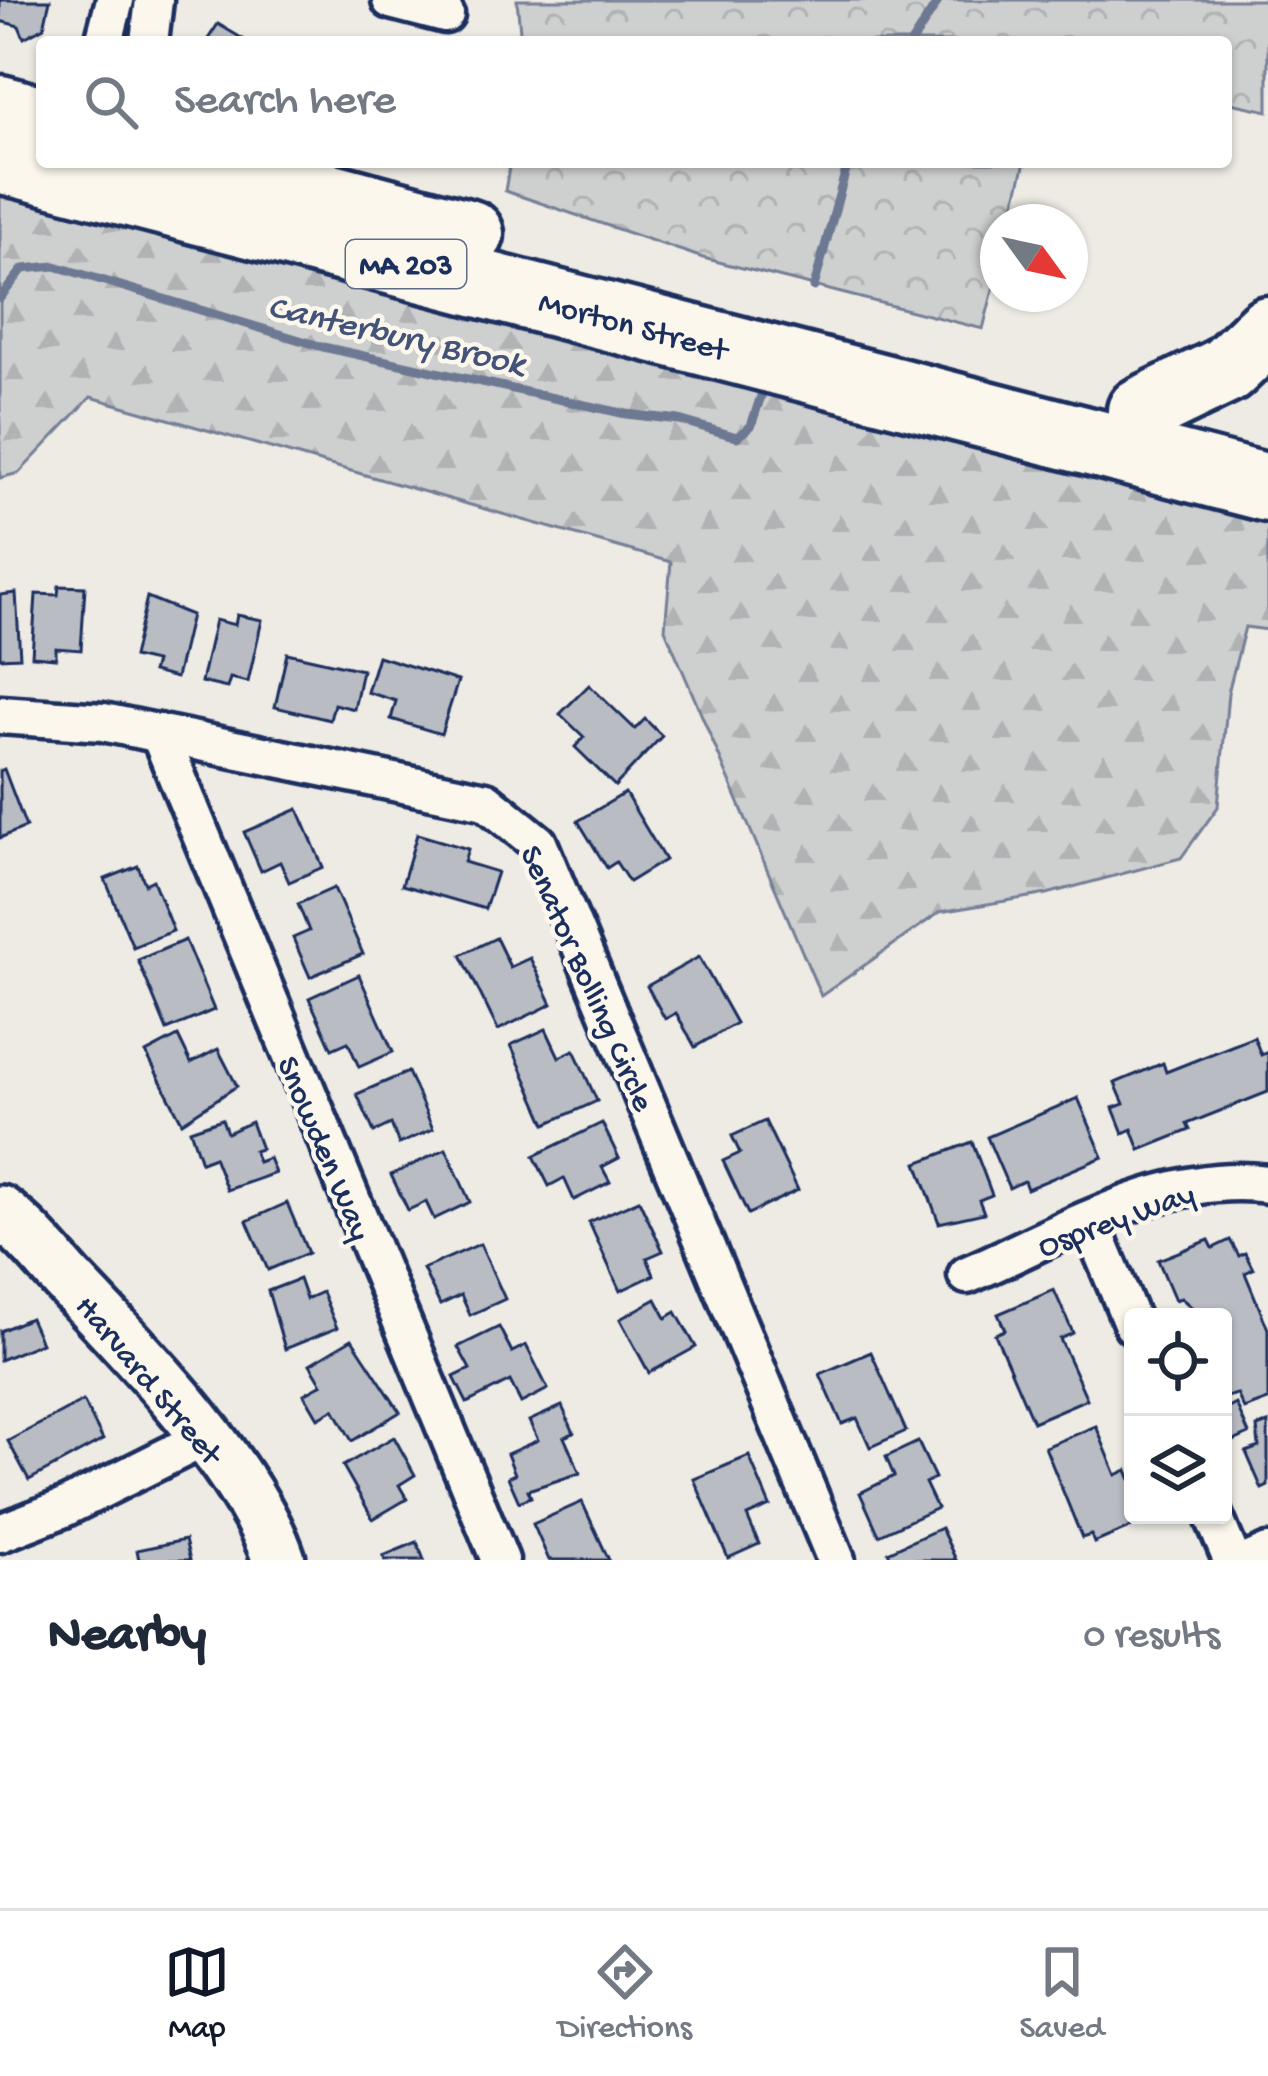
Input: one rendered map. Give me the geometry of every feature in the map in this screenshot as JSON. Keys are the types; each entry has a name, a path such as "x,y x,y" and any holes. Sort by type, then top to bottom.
{"highway":[{"name":"Morton Street","path":"0,109 36,131"},
{"name":"Morton Street","path":"0,158 36,160"},
{"name":"Morton Street","path":"110,168 1268,488"},
{"name":"Morton Street","path":"223,168 1268,445"},
{"path":"1141,411 1226,370 1268,330"}],"main road":[{"name":"Harvard Street","path":"0,1212 121,1336 204,1438 249,1496 279,1560"}],"street":[{"path":"106,36 115,0"},
{"path":"150,36 154,0"},
{"path":"391,0 445,14"},
{"name":"Senator Bolling Circle","path":"0,715 57,715 486,801 538,842 836,1560"},
{"name":"Snowden Way","path":"158,733 500,1560"},
{"name":"Osprey Way","path":"968,1275 1090,1222 1196,1184 1268,1184"},
{"path":"1090,1222 1126,1308"},
{"path":"0,1533 64,1508 204,1438"},
{"path":"1217,1524 1232,1560"},
{"path":"1252,1560 1268,1553"}],"green space":[{"path":"517,0 1268,0 1268,111 1232,103 1232,36 520,36"},
{"path":"509,168 1024,168 1014,204 980,204 980,312 987,312 983,329 703,258 505,191"},
{"path":"0,185 1268,515 1268,630 1245,627 1228,693 1218,807 1181,858 1047,894 940,912 821,996 665,629 671,562 91,397 19,473 0,478"}],"building":[{"path":"0,0 50,0 44,27 24,38 19,26 0,21"},
{"path":"218,24 238,36 210,36"},
{"path":"59,586 85,587 81,650 56,648 56,658 32,656 36,594 58,595"},
{"path":"16,593 20,657 0,658 0,595"},
{"path":"147,597 191,615 176,678 152,672 155,662 133,657"},
{"path":"237,615 262,620 248,682 230,678 227,688 201,682 215,620 235,625"},
{"path":"287,653 362,670 354,709 334,704 330,720 275,707"},
{"path":"378,656 458,681 441,734 391,719 396,701 367,692"},
{"path":"589,685 635,729 645,719 662,736 615,786 575,747 584,737 560,714"},
{"path":"4,769 26,827 0,838 0,771"},
{"path":"625,793 665,860 629,882 616,862 607,868 578,821"},
{"path":"298,809 323,867 289,882 280,862 261,871 244,832"},
{"path":"417,834 468,849 464,862 497,872 485,909 402,885"},
{"path":"138,866 145,884 153,880 173,931 133,947 105,879"},
{"path":"334,888 363,954 310,977 293,938 309,931 298,904"},
{"path":"496,938 510,967 530,958 552,1004 498,1030 461,955"},
{"path":"185,940 214,1010 167,1030 138,960"},
{"path":"699,957 736,1023 695,1047 676,1013 665,1019 647,986"},
{"path":"359,975 393,1052 359,1067 348,1042 332,1049 309,998"},
{"path":"546,1029 559,1057 574,1050 597,1101 546,1124 511,1045"},
{"path":"178,1036 191,1063 218,1049 237,1086 182,1122 146,1053"},
{"path":"1254,1037 1261,1055 1268,1052 1268,1092 1187,1124 1190,1130 1140,1150 1132,1129 1123,1133 1113,1108 1124,1104 1115,1083 1163,1063 1166,1072"},
{"path":"408,1072 433,1129 399,1144 391,1124 374,1132 357,1094"},
{"path":"1078,1098 1103,1157 1027,1189 1024,1181 1009,1188 987,1137"},
{"path":"222,1119 227,1133 251,1122 261,1149 254,1151 258,1162 269,1158 275,1173 227,1190 214,1157 201,1162 190,1130"},
{"path":"765,1121 798,1190 748,1214 723,1161 740,1153 732,1136"},
{"path":"602,1123 619,1158 602,1167 610,1182 574,1200 564,1178 549,1186 534,1156"},
{"path":"972,1142 992,1195 979,1200 984,1213 939,1223 917,1163"},
{"path":"446,1149 470,1202 434,1219 426,1202 408,1210 391,1175"},
{"path":"639,1200 663,1251 647,1258 654,1275 620,1291 589,1222"},
{"path":"287,1203 308,1253 268,1270 247,1221"},
{"path":"1209,1240 1213,1248 1230,1240 1239,1256 1245,1253 1253,1269 1245,1273 1268,1329 1268,1400 1244,1409 1237,1394 1232,1395 1232,1308 1193,1308 1181,1298 1175,1300 1158,1260"},
{"path":"480,1244 505,1299 470,1315 461,1295 440,1305 423,1269"},
{"path":"299,1279 306,1299 322,1292 337,1328 285,1349 268,1291"},
{"path":"1054,1290 1073,1333 1060,1339 1087,1399 1033,1422 995,1334 1005,1330 998,1314"},
{"path":"656,1299 666,1318 676,1312 696,1347 649,1373 620,1319"},
{"path":"30,1318 41,1343 0,1360 0,1331"},
{"path":"499,1327 512,1352 526,1345 548,1389 521,1403 510,1381 467,1403 454,1377 470,1369 458,1347"},
{"path":"352,1339 400,1412 352,1441 334,1409 318,1418 304,1394 322,1384 310,1364"},
{"path":"871,1352 906,1431 870,1447 857,1418 842,1424 820,1374"},
{"path":"83,1401 103,1440 29,1480 8,1441"},
{"path":"1236,1404 1249,1434 1232,1442 1232,1416"},
{"path":"562,1406 574,1433 564,1437 580,1473 528,1490 531,1497 519,1502 508,1477 515,1474 507,1454 538,1440 529,1421"},
{"path":"1268,1423 1268,1486 1262,1489 1246,1452 1259,1447 1257,1427"},
{"path":"1096,1426 1116,1475 1124,1471 1124,1524 1139,1524 1094,1543 1091,1535 1082,1538 1045,1447"},
{"path":"394,1437 415,1475 399,1485 407,1499 373,1519 343,1466"},
{"path":"918,1442 935,1478 925,1483 937,1508 879,1535 860,1493 894,1476 886,1457"},
{"path":"749,1456 770,1506 747,1516 759,1544 728,1558 694,1479"},
{"path":"582,1502 609,1560 549,1560 533,1524"},
{"path":"941,1528 956,1560 892,1560 888,1552"},
{"path":"185,1540 190,1560 139,1560 137,1550"},
{"path":"417,1542 424,1560 385,1560 383,1556"}],"waterway":[{"name":"Canterbury Brook","path":"916,36 939,0"},
{"name":"Canterbury Brook","path":"814,287 846,168"},
{"name":"Canterbury Brook","path":"0,298 23,269 55,266 323,347 626,414 679,420 737,437 751,426 765,384"}]}
